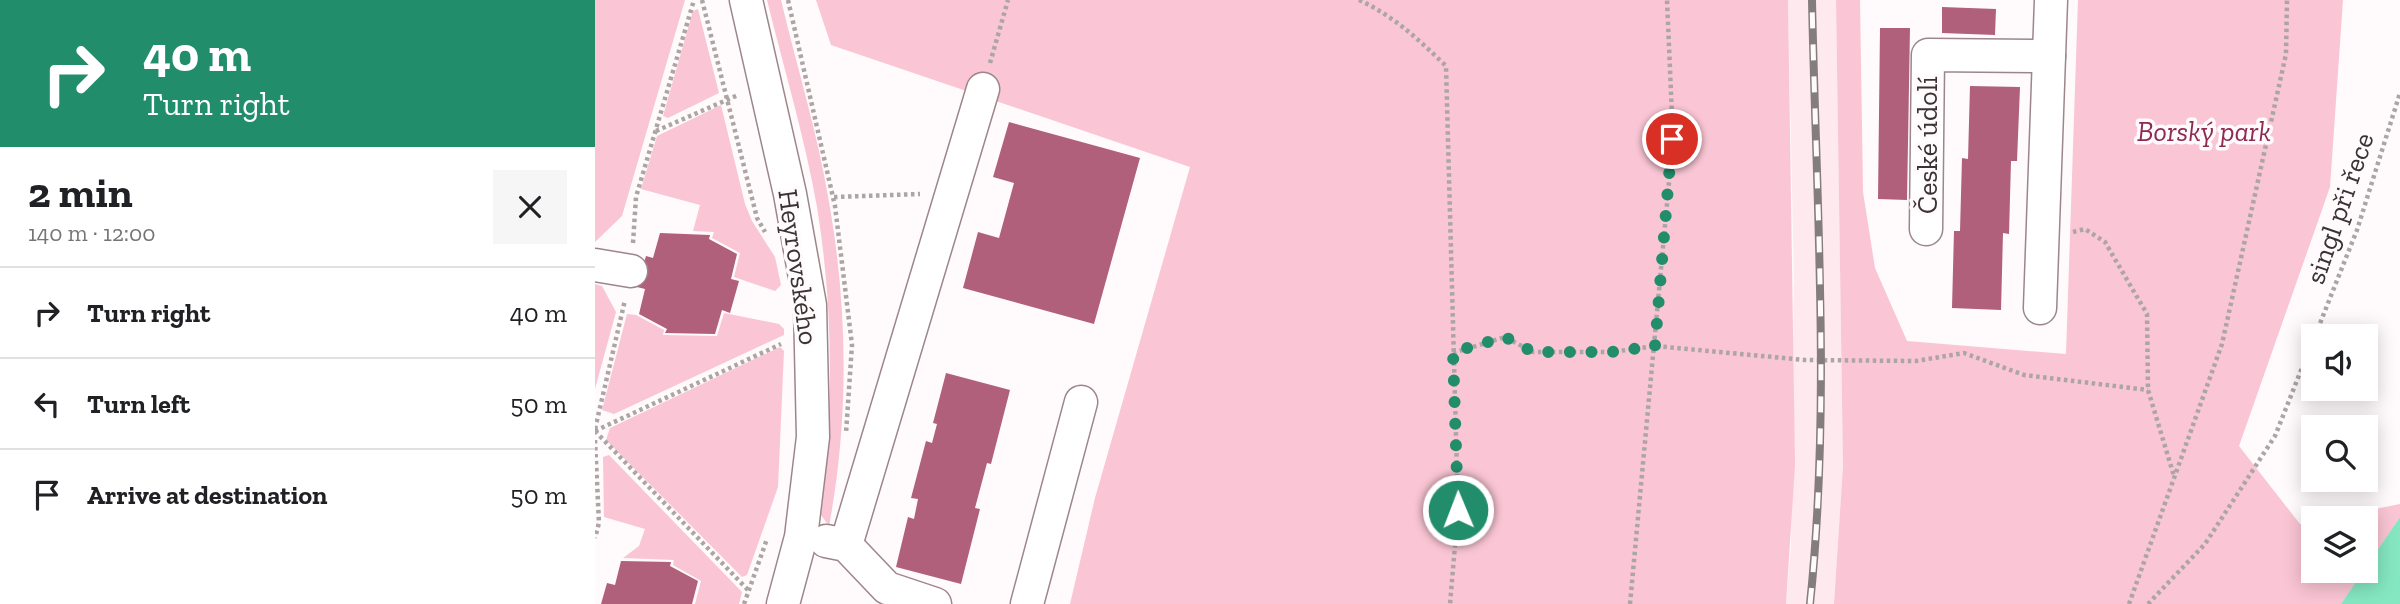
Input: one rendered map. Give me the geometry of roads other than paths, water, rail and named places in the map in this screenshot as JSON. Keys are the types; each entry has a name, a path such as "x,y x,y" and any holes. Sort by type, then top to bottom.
{"street":[{"name":"Heyrovského","path":"746,0 790,194 811,330 813,436 801,537 783,604"},
{"path":"2040,308 2051,0"},
{"name":"České údolí","path":"1926,229 1928,55 2049,56"},
{"path":"846,545 983,89"},
{"path":"595,265 631,271"},
{"path":"1027,604 1081,402"},
{"path":"801,537 846,545 887,588 935,604"}],"railway":[{"path":"1810,604 1820,453 1821,378 1812,0"}],"park label":[{"name":"Borský park","path":"2204,131"}]}
